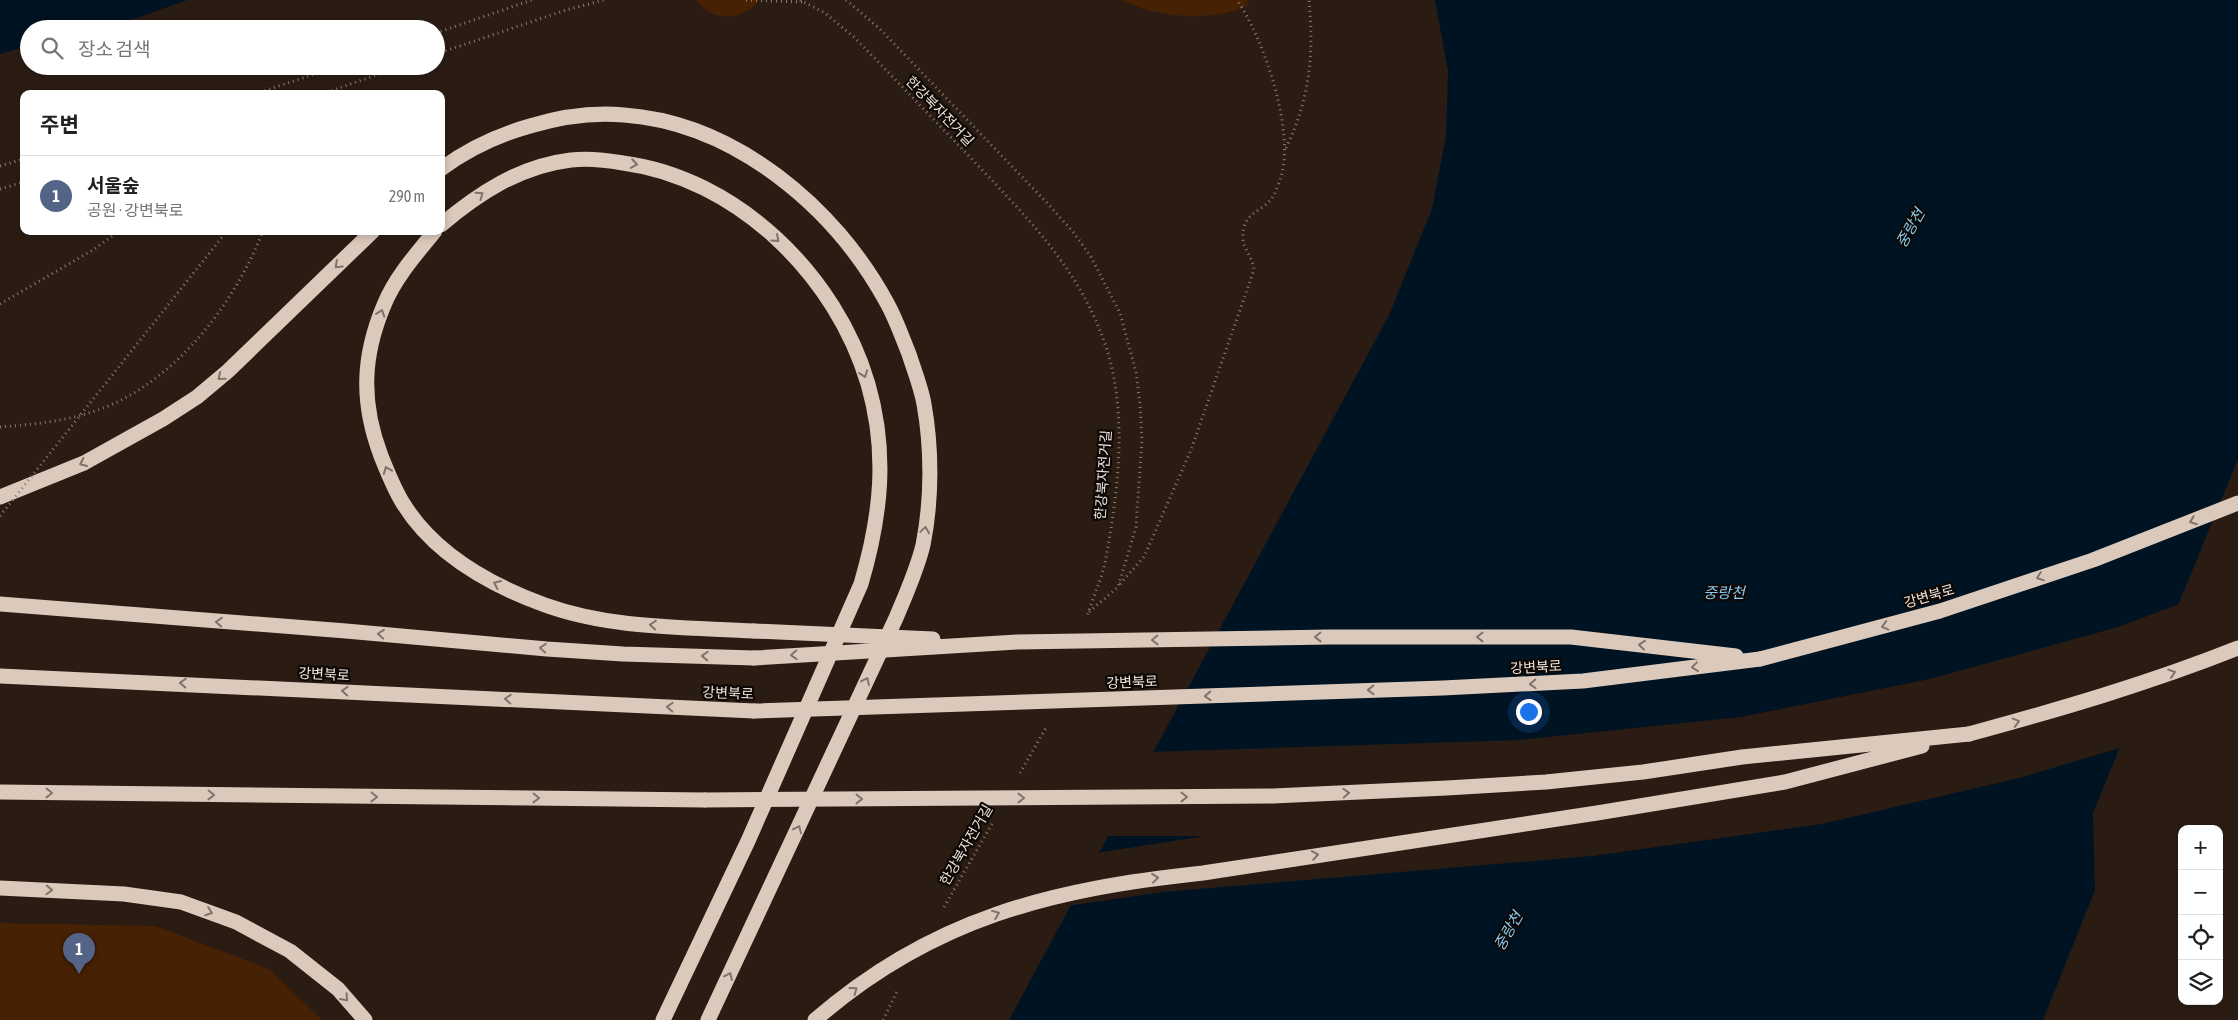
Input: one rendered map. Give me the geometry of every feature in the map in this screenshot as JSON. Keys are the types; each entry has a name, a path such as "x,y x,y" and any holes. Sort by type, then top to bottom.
{"highway":[{"path":"445,166 455,158 484,143 514,131 549,121 587,114 624,114 694,130 731,147 760,164 817,210 867,270 888,303 915,372 924,402 929,441 927,514 923,546 896,618 708,1020"},
{"path":"445,222 485,191 511,177 540,167 571,160 606,160 642,165 676,176 713,192 751,217 804,268 825,295 842,324 868,383 880,445 880,479 878,512 871,550 861,584 748,841 663,1020"},
{"path":"0,497 84,463 163,419 197,397 228,371 369,235"},
{"path":"432,235 398,278 384,305 368,360 365,386 369,414 377,443 401,500 418,524 440,546 464,565 488,580 546,605 617,622 754,631 1017,642"},
{"name":"강변북로","path":"0,676 754,711 1433,688 1583,681 1760,659 1940,611 2092,560 2238,503"},
{"path":"0,604 623,654 754,658 1017,642 1330,637 1571,638 1760,659"},
{"path":"816,1020 887,965 951,931 1011,908 1076,891 1138,880 1203,873 1597,813 1785,782 2075,706 2186,669 2238,648"},
{"path":"0,792 705,800 1273,796 1546,782 1624,774 1742,757 1969,734"},
{"path":"0,888 124,894 181,902 236,922 290,951 338,990 365,1020"}],"path":[{"path":"445,30 532,0"},
{"path":"445,51 566,10 604,0"},
{"path":"746,0 805,2"},
{"name":"한강북자전거길","path":"800,0 824,13 854,37 1024,213 1058,255 1088,304 1110,362 1118,413 1118,440 1114,511 1104,564 1086,621"},
{"path":"846,0 880,28 1049,204 1074,232 1091,257 1112,296 1128,339 1136,372 1142,439 1136,527 1118,587"},
{"path":"1088,612 1118,587 1144,557 1191,450 1254,270 1253,260 1243,239 1244,229 1253,212 1272,198 1281,176 1285,149 1280,112 1271,74 1253,29 1237,0"},
{"path":"1285,149 1301,116 1310,70 1312,44 1309,0"},
{"path":"267,90 311,75"},
{"path":"333,90 376,75"},
{"path":"0,166 20,160"},
{"path":"0,189 20,183"},
{"path":"0,304 93,250 114,235"},
{"path":"0,516 224,235"},
{"path":"0,427 67,419 92,412 115,403 161,374 199,336 221,307 241,278 261,235"},
{"path":"1016,780 1050,720"},
{"name":"한강북자전거길","path":"943,909 992,823"},
{"path":"883,1020 899,987"}],"shaded area":[{"path":"696,0 760,0 745,12 736,15 719,16 710,13"},
{"path":"1121,0 1247,0 1249,5 1234,11 1218,14 1185,16 1152,11"},
{"path":"0,923 155,926 269,969 322,1020 0,1020"}],"water":[{"path":"0,0 187,0 130,20 20,20 20,48 0,54"},
{"name":"중랑천","path":"1435,0 2238,0 2238,459 2093,813 2095,890 2043,1020 1009,1020 1389,315 1432,209 1446,136 1448,71"}],"pier":[{"path":"2182,603 2123,747 2019,778 1822,824 1592,856 1163,892 1067,906 1096,853 1205,836 1105,836 1150,752 1520,740 1741,717 1930,679 2118,627"}],"place":[{"name":"서울숲","path":"79,974"}]}
